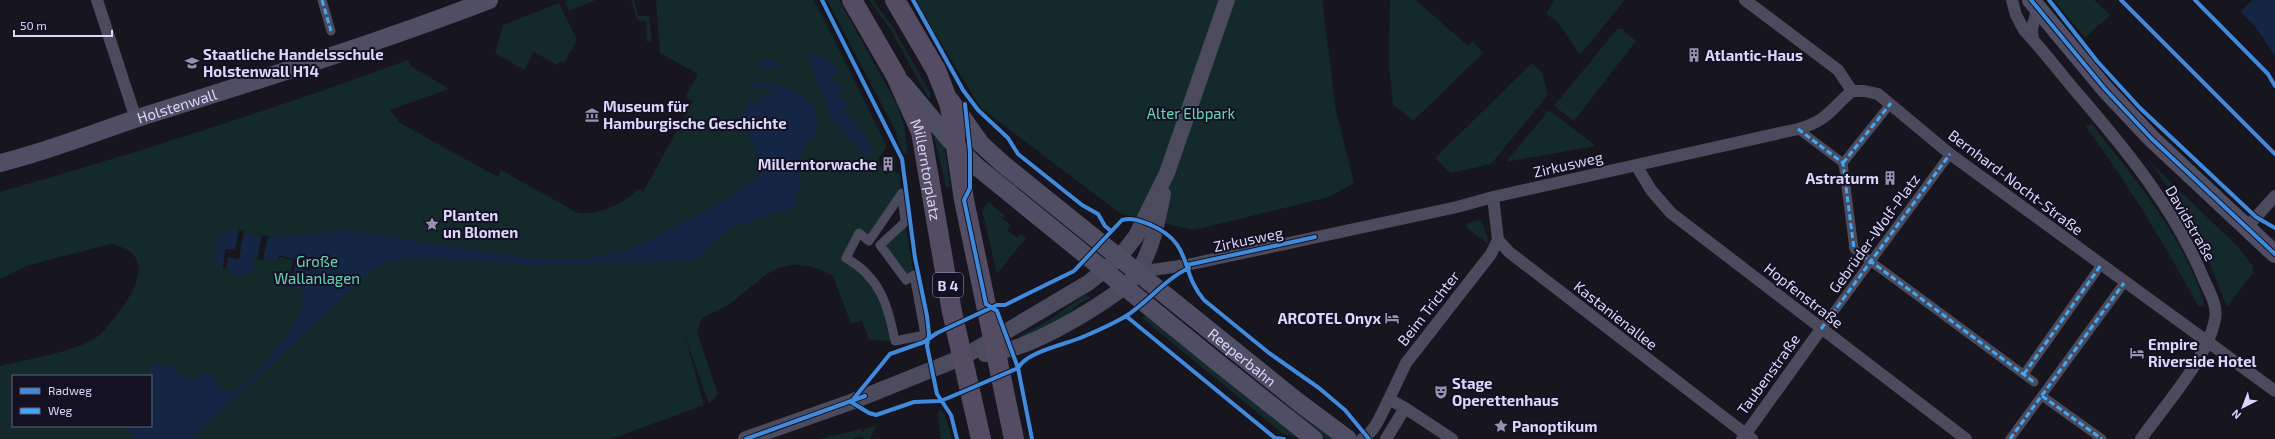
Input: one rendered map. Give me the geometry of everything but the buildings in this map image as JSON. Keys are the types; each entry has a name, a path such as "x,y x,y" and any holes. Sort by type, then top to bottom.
{"main road":[{"name":"Holstenwall","path":"0,163 27,156 136,119 340,55 489,0"},
{"name":"B 4","path":"852,0 896,76"},
{"name":"B 4","path":"895,0 925,51 946,94 964,200 1014,439"},
{"path":"2034,4 2105,89 2152,139 2275,254"},
{"name":"Millerntorplatz","path":"896,76 956,146 976,166 1124,287"},
{"name":"Millerntorplatz","path":"896,76 917,120 924,144 952,312 963,357"},
{"path":"946,94 968,128 995,158 1138,272"},
{"name":"Reeperbahn","path":"1138,272 1297,401 1348,439"},
{"name":"Reeperbahn","path":"1124,287 1314,439"},
{"name":"B 4","path":"963,357 981,439"}],"street":[{"path":"97,0 136,119"},
{"path":"322,0 331,31"},
{"path":"994,345 1028,343 1108,300 1124,287 1138,272 1155,227 1167,173 1227,0"},
{"path":"1745,0 1838,70 1852,91"},
{"name":"Davidstraße","path":"2012,0 2018,20 2033,40 2124,148 2151,184 2180,231 2200,270 2214,306 2216,319 2207,343 2195,363 2141,439"},
{"path":"2033,40 2032,28 2034,4"},
{"name":"Bernhard-Nocht-Straße","path":"1852,91 1872,92 1891,103 1950,154 2124,283 2275,391"},
{"name":"Zirkusweg","path":"1138,272 1187,265 1457,207 1493,197 1798,129 1826,118 1852,91"},
{"path":"1843,163 1891,103"},
{"path":"1798,129 1843,163 1854,249 2034,382"},
{"name":"Gebrüder-Wolf-Platz","path":"1821,329 1950,154"},
{"name":"Hopfenstraße","path":"1636,165 1651,190 1671,213 1966,439"},
{"path":"746,439 851,402 994,345 1105,271 1119,258 1136,236 1167,173"},
{"path":"902,193 905,222 880,245 906,280 914,275 925,335 895,341 891,321 878,286 864,270 846,258 859,233 869,241 902,193"},
{"path":"2246,228 2275,196"},
{"path":"1493,197 1498,240"},
{"name":"Beim Trichter","path":"1362,439 1369,434 1376,424 1406,363 1491,254 1498,240"},
{"name":"Kastanienallee","path":"1498,240 1509,252 1746,437"},
{"path":"2024,374 2101,265"},
{"path":"2010,439 2124,283"},
{"name":"Taubenstraße","path":"1746,437 1821,329"},
{"path":"2042,396 2102,439"},
{"path":"1389,399 1452,439"},
{"path":"1386,439 1405,408"}],"green space":[{"path":"596,0 569,11 565,1"},
{"path":"631,0 634,0 638,16 649,16 652,42 647,42 646,22 637,20"},
{"name":"Planten un Blomen","path":"656,0 813,0 820,11 887,147 878,159 885,175 893,171 899,174 902,193 869,241 859,234 846,258 872,277 895,341 869,340 862,320 851,324 833,276 815,268 800,265 787,266 765,276 728,305 703,318 701,321 697,332 718,394 709,404 685,336 704,405 611,439 0,439 0,366 60,352 83,344 101,334 131,294 136,284 138,264 134,256 125,249 111,244 29,265 0,279 0,192 205,130 408,60 411,66 449,89 390,110 400,123 498,177 501,170 576,212 592,213 619,204 633,194 637,189 643,192 693,101 685,97 698,74 660,53"},
{"path":"827,0 839,0 897,104 905,129 907,154 903,153 895,130"},
{"path":"869,0 873,0 894,29 931,94 929,99 890,29"},
{"name":"Alter Elbpark","path":"914,0 1322,0 1336,111 1354,183 1329,197 1194,230 1121,214 981,108"},
{"path":"1390,0 1416,0 1468,46 1473,41 1483,53 1413,121 1393,104 1389,69"},
{"path":"1554,0 1625,0 1580,55 1557,21 1546,14"},
{"path":"2054,0 2094,0 2110,15 2085,38"},
{"path":"559,3 577,40 564,63 560,61 557,65 534,52 524,70 495,53 503,25"},
{"path":"1617,29 1622,29 1636,41 1574,121 1554,106"},
{"path":"1532,63 1542,73 1548,95 1491,164 1450,173 1435,158"},
{"path":"1549,110 1596,146 1506,162"},
{"path":"2091,123 2141,187 2172,233 2185,256 2205,306 2198,306 2145,214 2086,127"},
{"path":"937,136 945,148 950,187 946,187 934,138"},
{"path":"2149,161 2239,248 2253,266 2253,273 2227,307 2206,255 2170,190"},
{"path":"989,202 1005,216 1003,219 1011,225 1007,230 1017,238 1021,234 1026,238 997,274 982,210"},
{"path":"1481,220 1487,235 1488,244 1467,228 1467,223"},
{"path":"905,222 914,275 906,280 880,245"},
{"path":"1086,294 1091,298 1081,303 1061,319 1022,339 1021,335 1049,320"},
{"path":"1146,314 1302,439 1282,433 1142,318"},
{"path":"940,409 945,415 952,439 941,439 938,415"},
{"path":"1293,409 1335,439 1326,439 1291,411"},
{"path":"877,425 870,439 864,439 861,436 852,439 819,439 862,429 862,432 865,431 864,429"}],"water":[{"path":"2230,0 2275,0 2275,56 2257,29"},
{"path":"807,52 829,61 836,67 837,71 830,79 842,86 838,95 848,103 844,111 865,134 874,155 863,157 862,149 855,150 855,141 848,141 847,133 841,134 839,125 834,126"},
{"path":"775,59 782,69 758,67 758,61"},
{"path":"754,82 771,83 770,89 751,87"},
{"path":"772,83 798,93 809,101 817,117 816,139 806,141 796,169 801,177 796,205 793,208 730,228 694,261 627,264 533,265 414,258 385,263 373,270 191,439 135,439 127,427 152,427 152,375 148,375 150,363 178,368 177,375 197,379 199,372 215,376 221,389 233,392 240,388 259,369 289,333 299,315 303,290 287,287 290,274 293,274 295,263 298,264 298,269 311,271 313,259 300,256 299,261 279,255 278,261 256,256 252,274 245,273 241,278 234,276 230,270 214,261 219,234 235,231 268,238 344,230 538,259 582,259 624,251 655,237 721,202 760,175 762,166 741,115 748,106 746,102 749,100 753,105 762,95 764,97 772,90"}],"pier":[{"path":"2228,0 2252,0 2239,13"},
{"path":"239,230 244,230 239,259 228,257 226,269 223,268 225,249 235,250"},
{"path":"262,235 268,236 263,260 257,259"},
{"path":"279,255 299,261 300,256 313,258 311,271 297,268 298,264 295,263 293,274 288,273 291,272 293,260 280,257 277,263"}],"marked path":[{"path":"322,0 331,31"},
{"path":"1843,163 1891,103"},
{"path":"1798,129 1843,163 1854,249 2034,382"},
{"path":"1821,329 1950,154"},
{"path":"2024,374 2101,265"},
{"path":"2010,439 2124,283"},
{"path":"2042,396 2102,439"}],"cycle path":[{"path":"822,0 902,159 915,258 927,316 929,334 927,346 937,394 951,415 957,439"},
{"path":"913,0 963,90 978,110 1008,138 1018,154 1082,205 1098,214 1105,226 1111,231"},
{"path":"2031,0 2105,89 2152,139 2275,254"},
{"path":"2049,0 2097,61 2140,108 2256,217 2275,228"},
{"path":"2121,0 2275,154"},
{"path":"2195,0 2268,74 2275,86"},
{"path":"965,104 970,152 970,188 964,200 986,304 997,311 1018,368 1032,439"},
{"path":"851,402 890,354 924,342 937,333 997,305 1005,305 1074,271 1122,220 1130,219 1151,225 1165,232 1180,249 1191,279 1204,300 1269,353 1319,388 1345,410 1369,439"},
{"path":"1187,265 1315,237"},
{"path":"851,402 869,413 876,415 914,402 940,401 948,398 1018,368 1030,357 1078,339 1116,322 1142,304 1172,278 1189,268"},
{"path":"1126,316 1275,438 1284,439"},
{"path":"746,439 865,396"}],"place":[{"name":"Atlantic-Haus","path":"1694,55"},
{"name":"Staatliche Handelsschule Holstenwall H14","path":"192,63"},
{"name":"Museum für Hamburgische Geschichte","path":"592,115"},
{"name":"Millerntorwache","path":"888,164"},
{"name":"Astraturm","path":"1890,178"},
{"name":"Planten un Blomen","path":"432,224"},
{"name":"ARCOTEL Onyx","path":"1392,318"},
{"name":"Empire Riverside Hotel","path":"2137,353"},
{"name":"Stage Operettenhaus","path":"1441,392"},
{"name":"Panoptikum","path":"1501,426"}],"park label":[{"name":"Große Wallanlagen","path":"317,270"}]}
